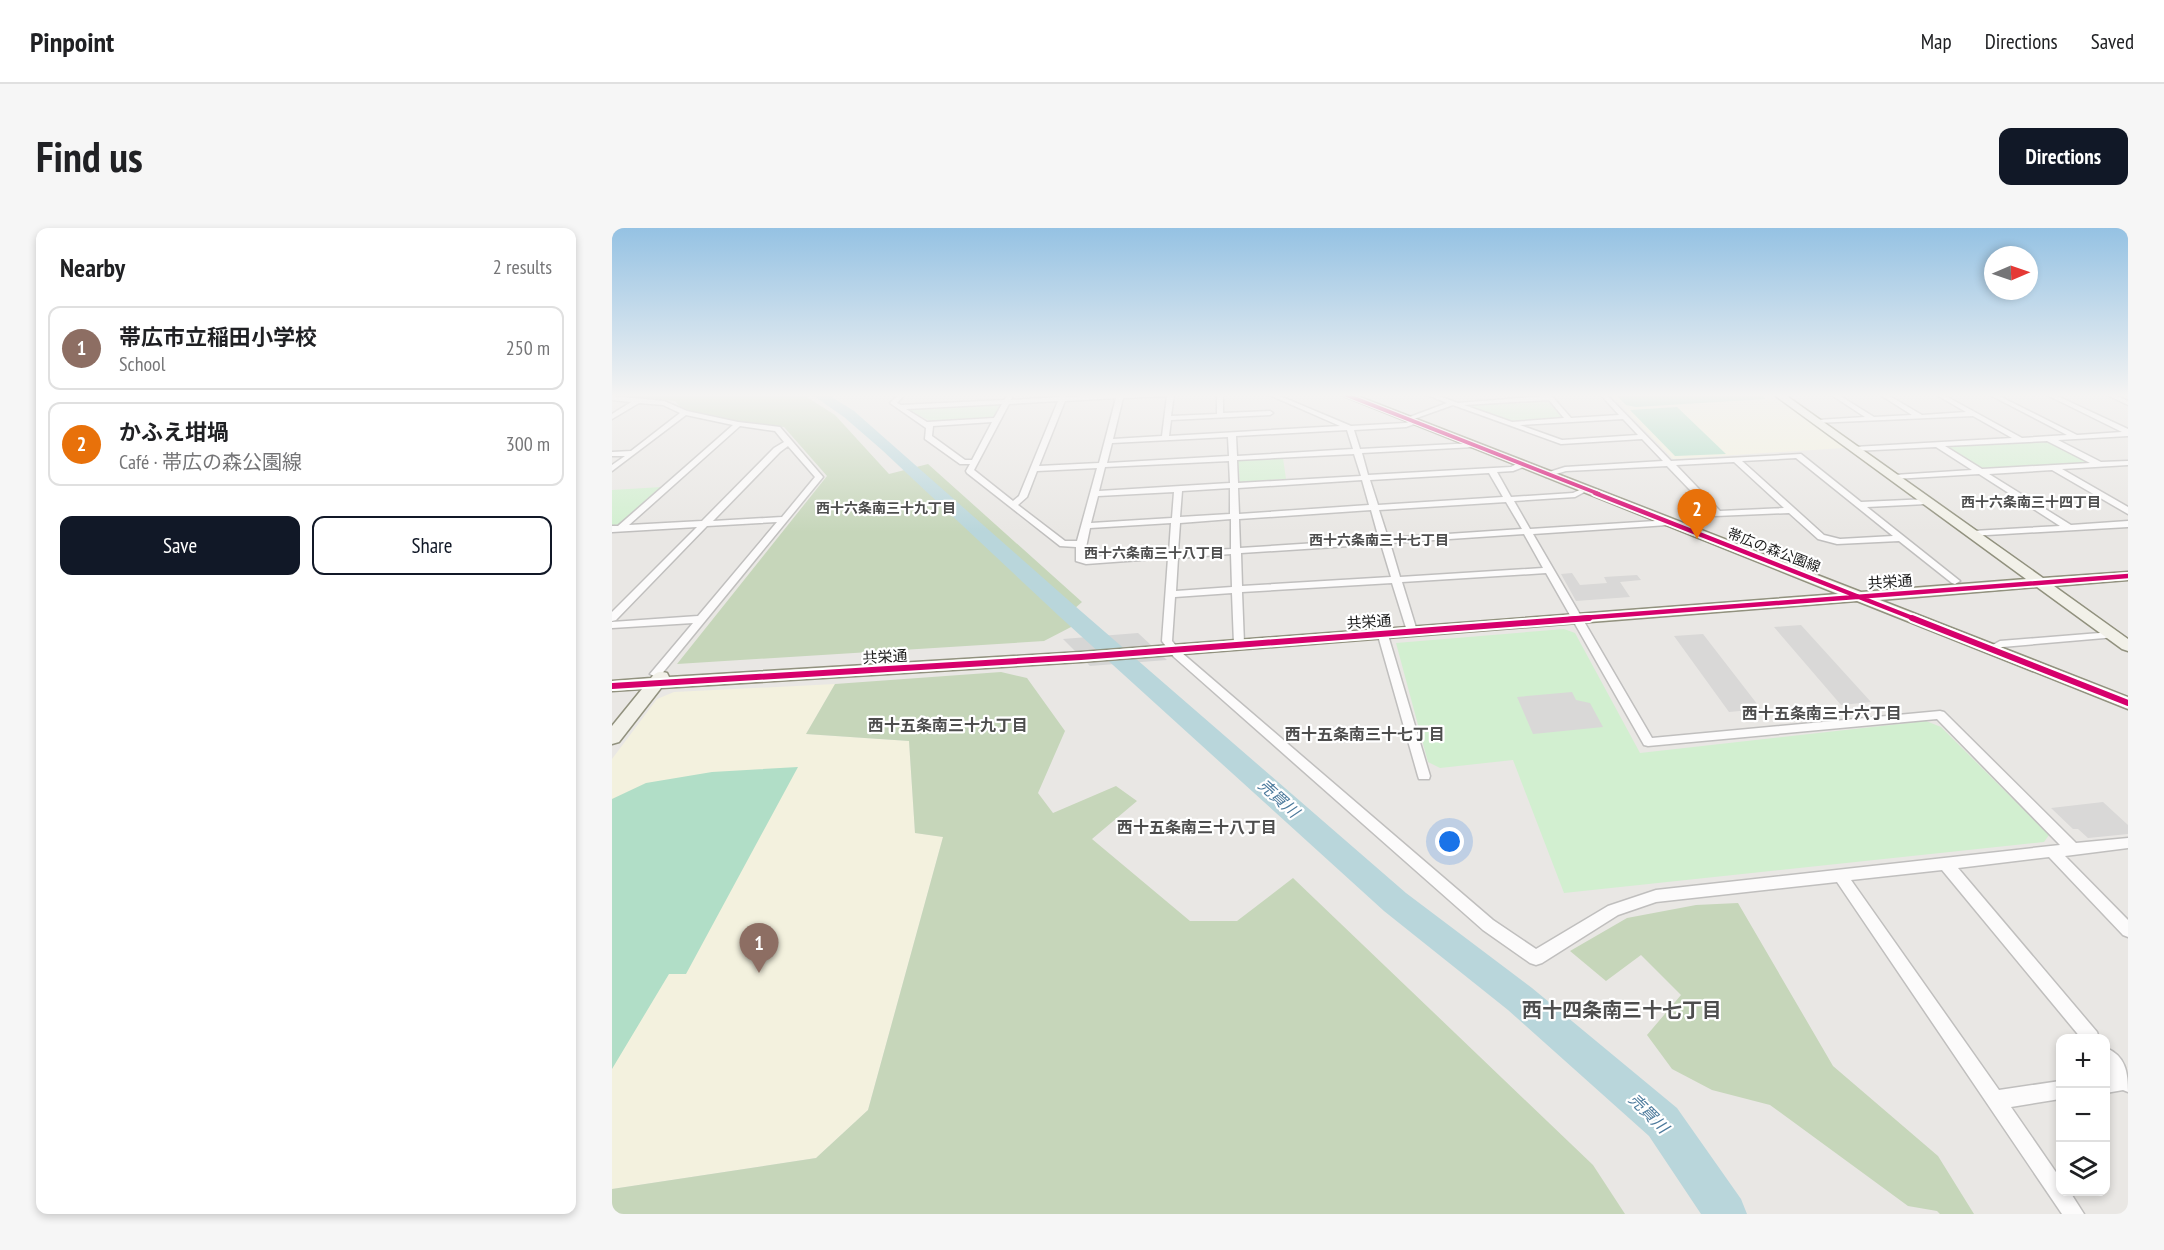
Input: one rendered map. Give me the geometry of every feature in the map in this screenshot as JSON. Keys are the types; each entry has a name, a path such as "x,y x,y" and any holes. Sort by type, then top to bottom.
{"street":[{"path":"612,469 650,440"},
{"path":"612,537 616,529 719,440"},
{"path":"932,440 963,462 973,462"},
{"path":"986,440 970,471 1063,544 1082,544"},
{"path":"1013,506 1023,497 1046,440"},
{"path":"1122,440 1108,441 1079,559 1086,561 1668,522"},
{"path":"1232,440 1238,640"},
{"path":"1354,440 1411,627"},
{"name":"帯広の森公園線","path":"1461,440 2128,703"},
{"path":"1556,440 1562,442 1595,440"},
{"path":"1648,440 1718,514 1791,510"},
{"path":"1842,440 2128,646"},
{"path":"1854,449 2021,440"},
{"path":"2053,440 2098,464"},
{"path":"612,618 787,442 819,477 702,619 612,737"},
{"path":"1034,469 1474,445"},
{"path":"1938,445 2070,528"},
{"path":"612,454 633,453"},
{"path":"1550,475 1564,469 1798,456 1954,581"},
{"path":"1736,460 1821,537 1840,542 1899,538"},
{"path":"1094,494 1513,469 1523,464"},
{"path":"1893,477 2126,464"},
{"path":"2051,467 2128,511"},
{"path":"1492,470 1648,742 1940,715 2073,849"},
{"path":"1178,489 1169,594 1161,646 1488,925 1536,958 1613,910 1656,896 2128,843"},
{"path":"1086,526 1509,500 1575,495 1586,489"},
{"path":"1859,505 1926,501"},
{"path":"616,529 784,519"},
{"path":"1973,534 2128,524"},
{"path":"1169,594 1550,570"},
{"name":"共栄通","path":"612,677 659,677 1077,652 1576,614 1954,581 2126,575"},
{"name":"共栄通","path":"1576,614 1859,597 2034,579"},
{"path":"612,625 702,619"},
{"path":"1381,629 1424,776"},
{"path":"1992,648 2000,644 2112,635"},
{"name":"共栄通","path":"612,686 659,677"},
{"path":"2052,851 2128,930"},
{"path":"1946,864 2088,1034"},
{"path":"1840,875 2074,1214"},
{"path":"2110,1061 2127,1081"},
{"path":"2110,1083 2127,1081"},
{"path":"1994,1100 2056,1091"}],"shaded area":[{"path":"1655,440 1833,440 1844,448 1673,459"},
{"path":"1572,573 1580,585 1607,583 1604,577 1637,575 1641,580 1620,582 1630,597 1576,601 1561,574"},
{"path":"1801,625 1871,702 1841,705 1774,627"},
{"path":"1703,634 1761,709 1729,712 1674,636"},
{"path":"835,684 806,734 909,741 915,833 943,837 868,1110 816,1158 612,1189 612,759 657,699 674,692"},
{"path":"1572,692 1576,700 1590,703 1603,727 1533,734 1517,697"},
{"path":"2103,802 2128,825 2128,834 2088,838 2078,829 2073,829 2051,808"}],"green space":[{"path":"795,440 858,440 889,474 928,464 1082,602 1065,617 1073,626 1044,641 677,664 827,476"},
{"path":"1659,440 1711,440 1726,454 1675,456"},
{"path":"2046,441 2088,463 1985,469 1949,449 1950,446"},
{"path":"1283,458 1286,479 1240,482 1238,460"},
{"path":"662,487 622,523 612,526 612,490"},
{"path":"1564,629 1575,633 1640,753 1926,721 1941,727 2049,835 2044,842 1564,893 1513,760 1440,768 1428,762 1396,643"},
{"path":"1001,672 1027,678 1065,731 1038,793 1053,813 1116,786 1137,801 1092,839 1190,921 1237,921 1293,878 1593,1165 1625,1214 612,1214 612,1189 816,1158 868,1110 943,837 915,833 909,741 806,734 835,684"},
{"path":"798,767 686,974 669,974 612,1069 612,799 646,783 712,772"},
{"path":"1738,903 1833,1066 1938,1156 1974,1214 1940,1214 1937,1211 1908,1206 1770,1105 1712,1090 1672,1069 1647,1035 1681,995 1641,955 1606,981 1570,951 1627,918 1696,905"}],"pier":[{"path":"1138,633 1167,660 1090,666 1063,639"}],"waterway":[{"name":"売買川","path":"880,440 1067,611 1395,902 1520,999 1663,1122 1726,1214"}],"cycle path":[{"path":"1461,440 2128,703"},
{"path":"612,686 1081,657 2128,576"}],"place":[{"name":"かふえ坩堝","path":"1697,539"},
{"name":"帯広市立稲田小学校","path":"759,973"}],"district":[{"name":"西十六条南三十四丁目","path":"2031,502"},
{"name":"西十六条南三十九丁目","path":"886,508"},
{"name":"西十六条南三十七丁目","path":"1379,540"},
{"name":"西十六条南三十八丁目","path":"1154,553"},
{"name":"西十五条南三十六丁目","path":"1822,713"},
{"name":"西十五条南三十九丁目","path":"948,725"},
{"name":"西十五条南三十七丁目","path":"1365,734"},
{"name":"西十五条南三十八丁目","path":"1197,827"},
{"name":"西十四条南三十七丁目","path":"1622,1010"}]}
